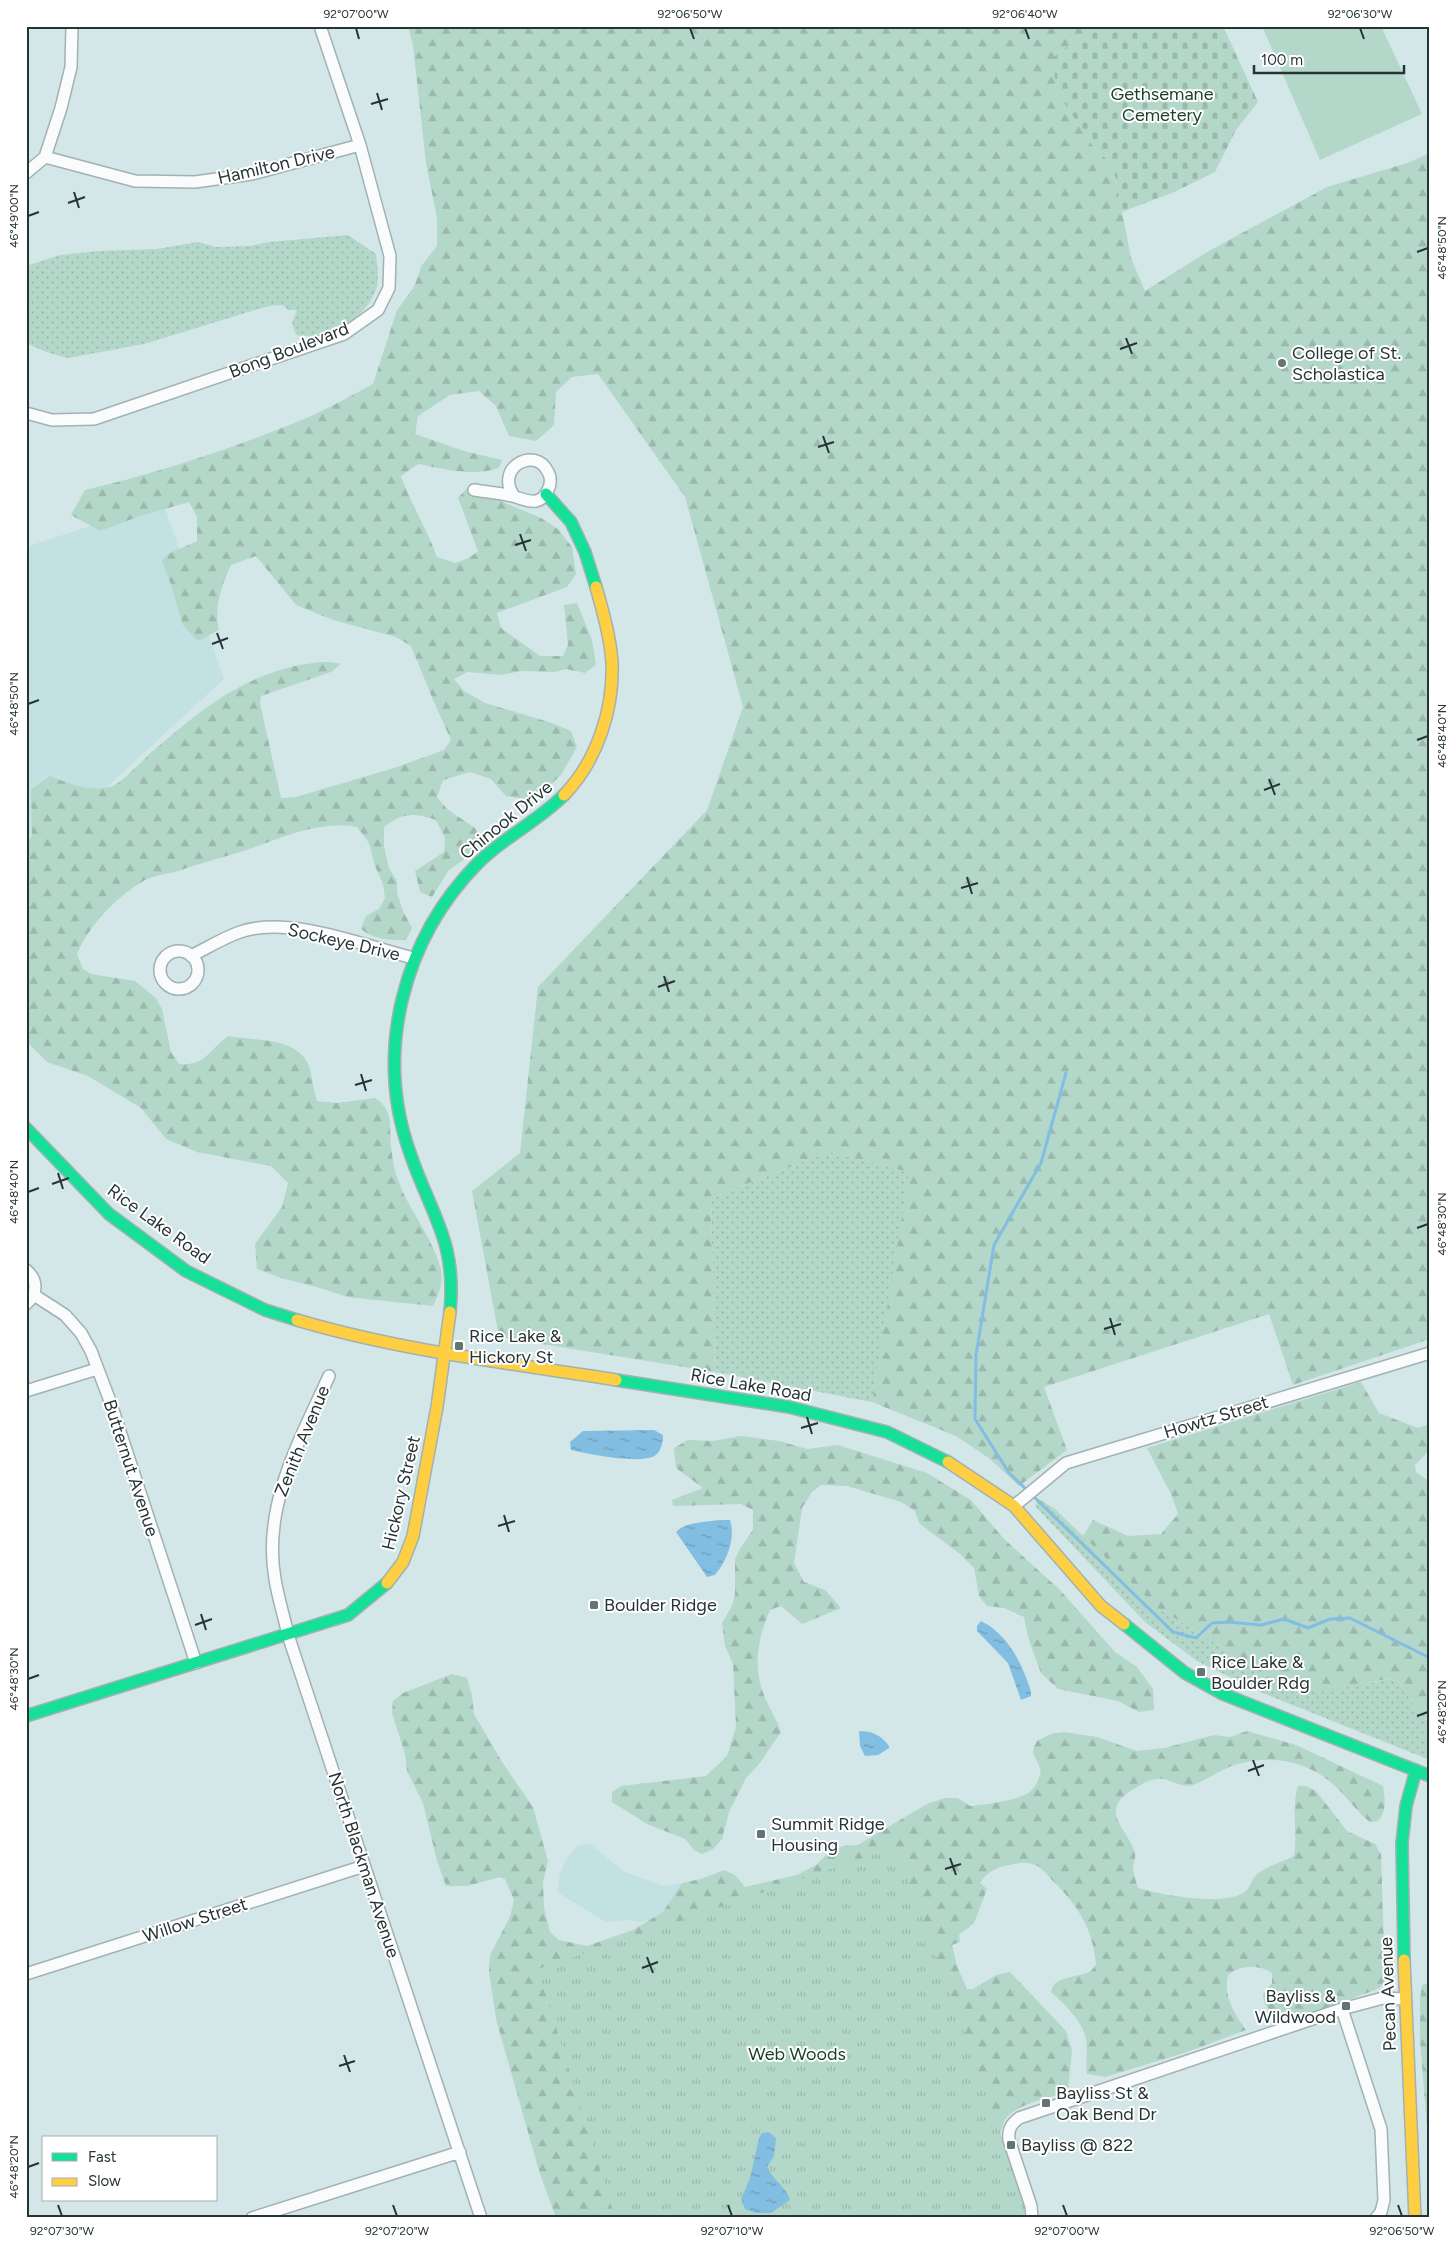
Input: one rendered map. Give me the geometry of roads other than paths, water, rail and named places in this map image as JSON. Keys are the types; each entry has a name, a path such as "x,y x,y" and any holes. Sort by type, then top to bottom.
{"street":[{"name":"Bong Boulevard","path":"26,413 52,420 94,419 344,334 378,310 389,288 390,256 360,145 320,26"},
{"path":"26,173 45,157 71,67 74,27"},
{"name":"Hamilton Drive","path":"45,157 135,181 195,182 252,174 360,145"},
{"path":"474,490 514,496 527,502 540,499 546,494 550,482 546,468 542,464 528,460 516,465 508,477 510,490 514,496"},
{"name":"Chinook Drive","path":"446,1353 452,1292 450,1260 439,1217 406,1145 398,1111 394,1072 397,1018 413,958 449,897 480,860 545,814 567,793 586,767 602,734 612,696 612,650 606,618 582,546 569,520 546,494"},
{"name":"Sockeye Drive","path":"191,956 241,932 275,927 310,930 413,958"},
{"name":"Rice Lake Road","path":"26,1128 109,1214 186,1271 265,1310 345,1334 446,1353 789,1407 887,1432 954,1466 1014,1506 1101,1606 1186,1673 1223,1694 1430,1776"},
{"name":"Butternut Avenue","path":"26,1270 35,1281 30,1299 65,1315 76,1327 91,1351 110,1401 196,1664"},
{"name":"Hickory Street","path":"196,1664 348,1615 372,1599 386,1585 410,1550 432,1440 446,1353"},
{"name":"Howtz Street","path":"1014,1506 1066,1463 1430,1353"},
{"path":"26,1391 97,1369"},
{"name":"Zenith Avenue","path":"276,1507 288,1466 329,1376"},
{"name":"North Blackman Avenue","path":"276,1507 273,1540 274,1578 288,1635 481,2218"},
{"path":"26,1716 196,1664"},
{"name":"Pecan Avenue","path":"1415,2218 1404,1999 1402,1843 1406,1806 1416,1770"},
{"name":"Willow Street","path":"26,1974 364,1866"},
{"path":"1032,2218 1031,2206 1009,2140 1008,2132 1011,2124 1019,2118 1342,2009 1384,1998 1404,1999"},
{"path":"1342,2009 1381,2128 1384,2200 1381,2212 1376,2218"},
{"path":"252,2218 460,2152"}],"water":[{"path":"654,1430 663,1435 663,1440 659,1452 651,1457 641,1459 616,1458 571,1450 570,1442 583,1431"},
{"path":"730,1520 732,1527 731,1542 727,1556 715,1575 707,1577 676,1532 690,1524"},
{"path":"981,1621 999,1634 1013,1651 1024,1671 1031,1696 1021,1700 1008,1663 977,1631 977,1626"},
{"path":"859,1731 876,1734 886,1742 889,1748 878,1755 865,1756 860,1746"},
{"path":"769,2132 776,2138 774,2156 767,2167 790,2200 771,2213 756,2213 745,2209 741,2199 750,2178 759,2138 762,2133"}],"waterway":[{"path":"1027,1490 1009,1473 975,1419 976,1355 994,1245 1041,1163 1066,1073"},
{"path":"1032,1495 1173,1632 1196,1638 1212,1623 1229,1622 1261,1625 1284,1619 1308,1628 1330,1619 1350,1618 1430,1658"}],"place":[{"name":"College of St. Scholastica","path":"1282,363"},
{"name":"Rice Lake & Hickory St","path":"459,1346"},
{"name":"Boulder Ridge","path":"594,1605"},
{"name":"Rice Lake & Boulder Rdg","path":"1201,1672"},
{"name":"Summit Ridge Housing","path":"761,1834"},
{"name":"Bayliss & Wildwood","path":"1346,2006"},
{"name":"Bayliss St & Oak Bend Dr","path":"1046,2103"},
{"name":"Bayliss @ 822","path":"1011,2145"}],"park label":[{"name":"Gethsemane Cemetery","path":"1162,104"},
{"name":"Web Woods","path":"797,2054"}]}
